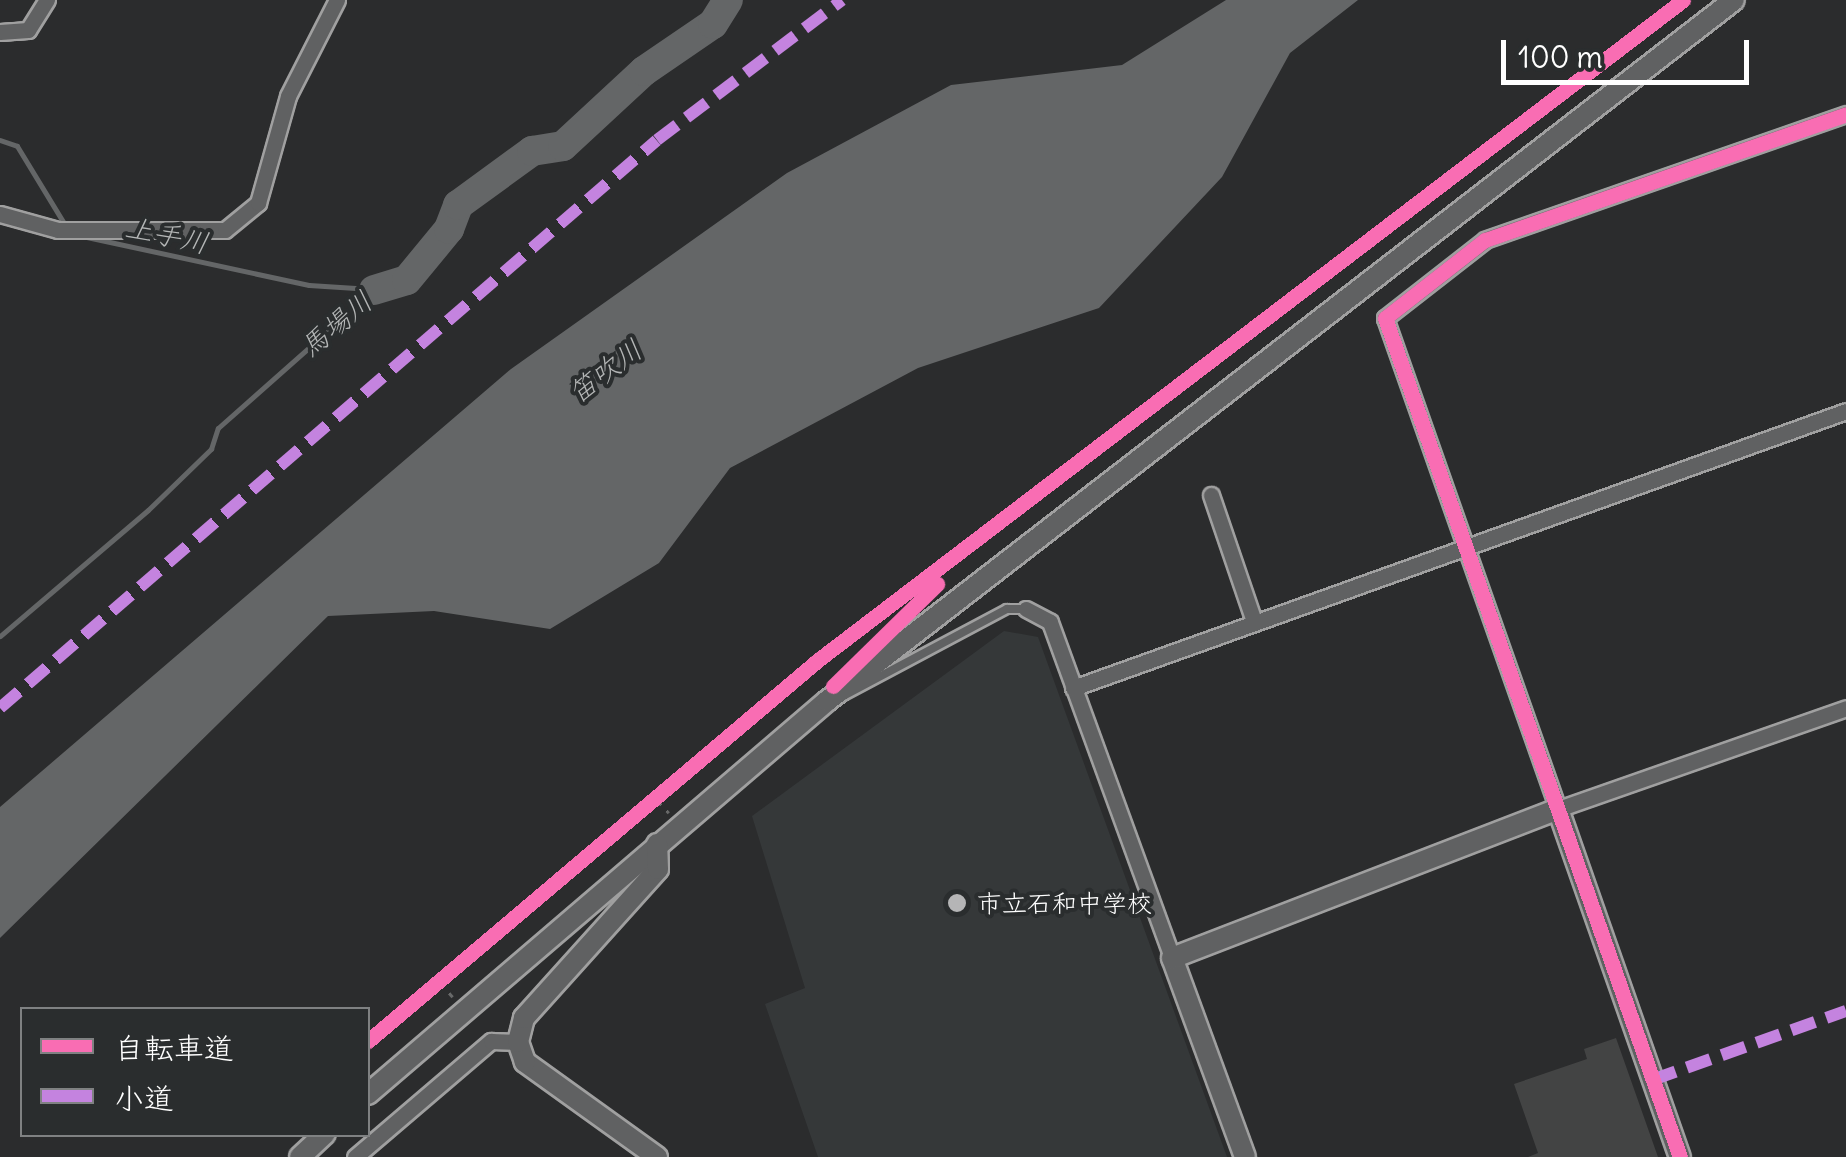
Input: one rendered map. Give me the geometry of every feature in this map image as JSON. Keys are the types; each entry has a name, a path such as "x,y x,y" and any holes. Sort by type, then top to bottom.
{"main road":[{"path":"370,1092 827,701 1734,0"},
{"path":"1245,1157 1172,958 1558,809 1680,1157"},
{"path":"657,844 658,870 524,1018 518,1042 525,1062 657,1157"},
{"path":"300,1157 321,1137"}],"street":[{"path":"0,32 28,30 47,0"},
{"path":"0,214 58,230 206,236 242,219 263,192 288,96 337,0"},
{"path":"1846,114 1486,240 1386,318 1558,809 1846,708"},
{"path":"1072,688 1464,544 1846,411"},
{"path":"1211,495 1254,621"},
{"path":"1026,609 1050,622 1172,958"},
{"path":"355,1157 491,1041 518,1042"}],"lane":[{"path":"827,701 840,704 1007,609 1026,609"}],"path":[{"path":"641,812 670,787"},
{"path":"656,800 673,816"},
{"path":"422,995 454,968"},
{"path":"439,981 453,998"}],"shaded area":[{"name":"市立石和中学校","path":"1004,631 1038,637 1227,1157 818,1157 765,1004 805,988 752,816"}],"water":[{"name":"笛吹川","path":"1226,0 1358,0 1290,53 1222,177 1099,308 918,368 730,468 659,563 550,629 434,611 328,616 0,938 0,807 511,369 787,173 951,85 1122,65"}],"building":[{"path":"1616,1038 1658,1157 1528,1157 1538,1153 1514,1084 1587,1059 1584,1049"}],"waterway":[{"name":"馬場川","path":"374,290 407,280 449,229 458,205 532,151 563,146 644,71 713,24 728,0"},
{"name":"上手川","path":"0,140 17,146 65,225"},
{"name":"上手川","path":"82,236 309,285 371,289"},
{"name":"馬場川","path":"0,636 148,510 211,449 218,428 374,290"}],"marked path":[{"path":"0,708 657,140 842,0"},
{"path":"1652,1080 1846,1011"}],"cycle path":[{"path":"370,1039 818,660 1683,0"},
{"path":"1680,1157 1385,318 1485,240 1846,114"},
{"path":"833,686 937,584"}],"place":[{"name":"市立石和中学校","path":"957,903"}]}
